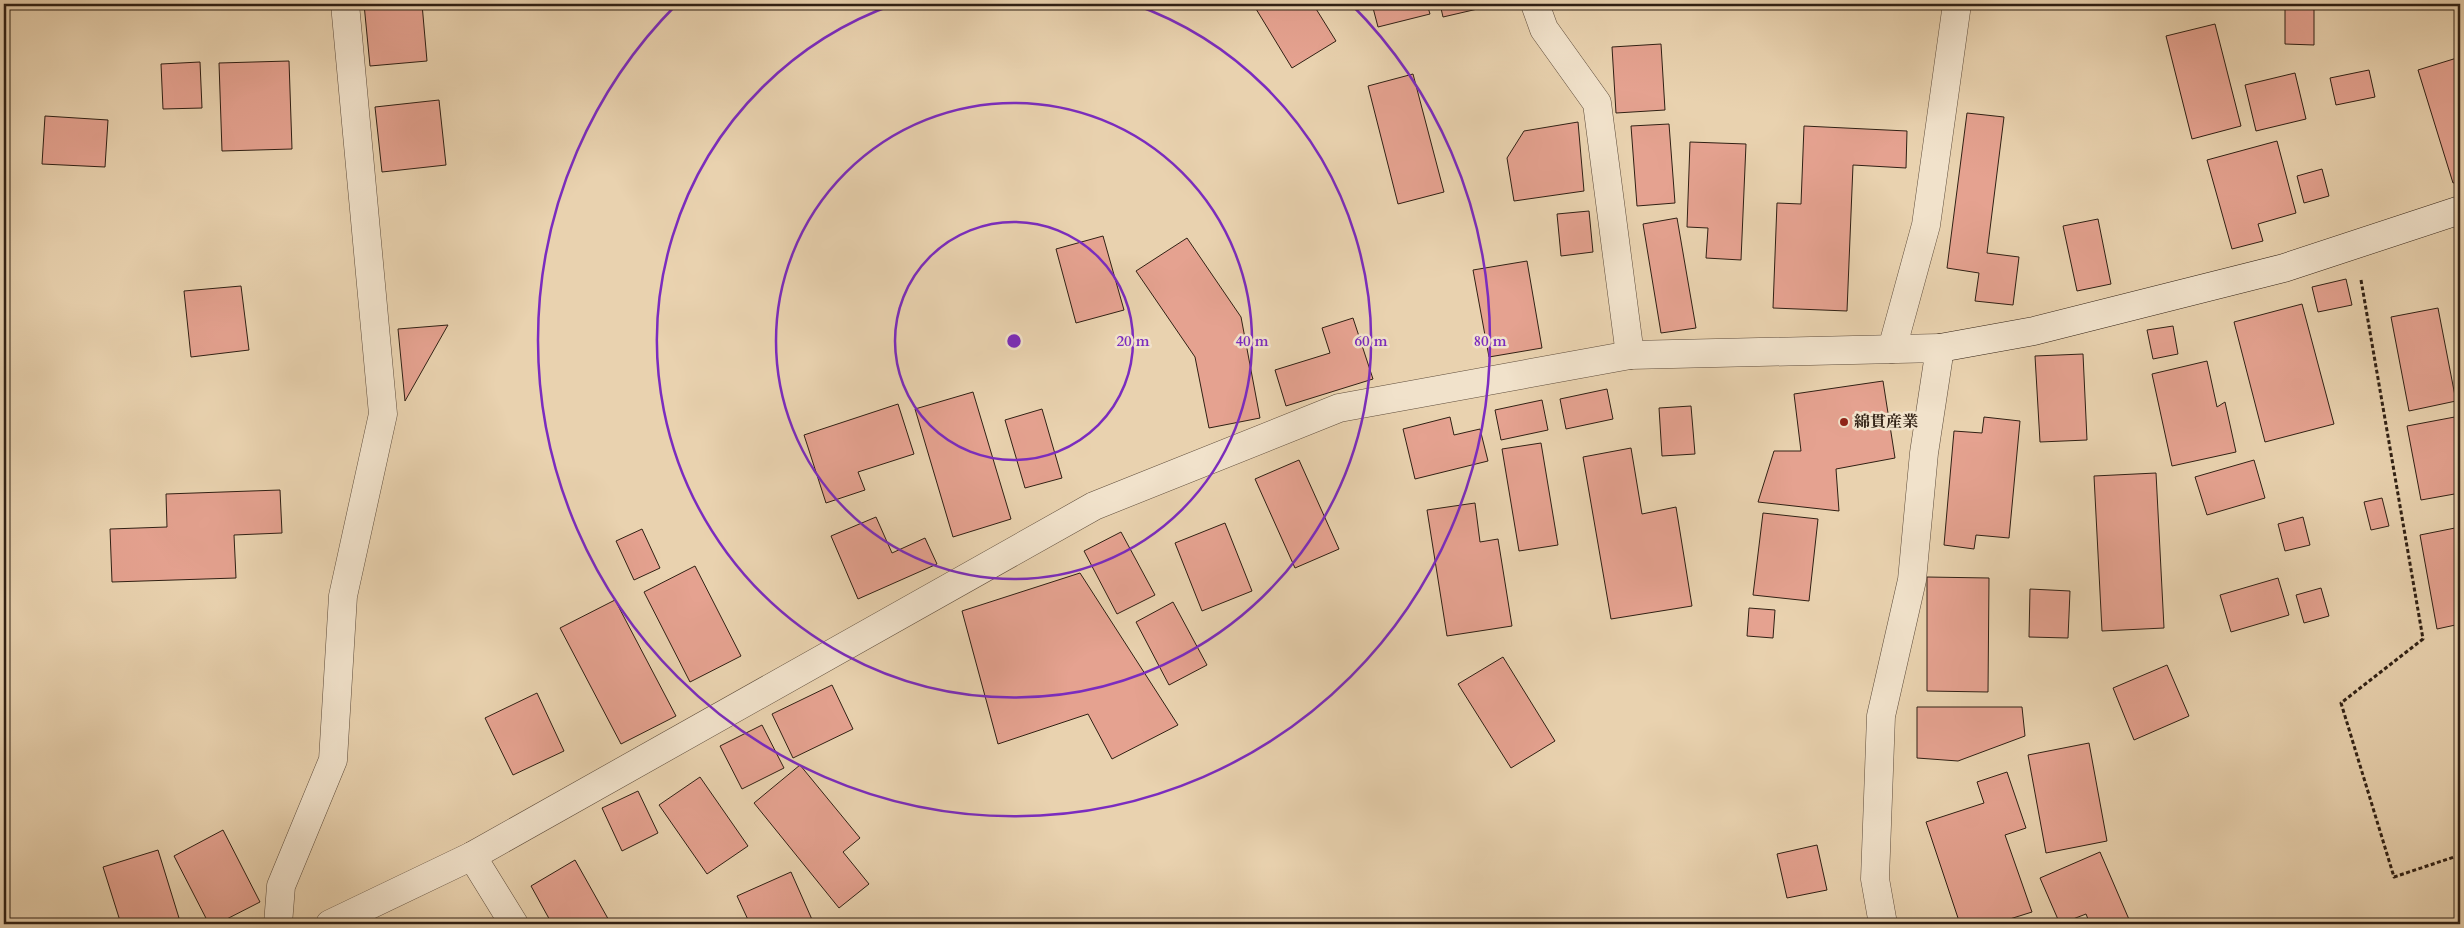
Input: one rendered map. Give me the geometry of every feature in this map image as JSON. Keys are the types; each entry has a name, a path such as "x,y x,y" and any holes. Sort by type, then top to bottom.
{"street":[{"path":"278,924 281,886 333,760 343,596 383,414 345,4"},
{"path":"1535,4 1544,29 1597,103 1630,355"},
{"path":"1892,349 1926,225 1957,4"},
{"path":"330,924 472,856 1094,506 1339,408 1630,355 1940,348 2034,331 2284,268 2460,210"},
{"path":"1883,924 1875,878 1882,716 1912,580 1924,453 1940,348"},
{"path":"472,856 514,924"}],"path":[{"path":"2355,244 2423,639 2341,703 2394,877 2460,855"}],"building":[{"path":"364,4 422,4 427,61 370,66"},
{"path":"1253,4 1313,4 1336,41 1292,68"},
{"path":"1372,4 1427,4 1430,14 1378,27"},
{"path":"1440,4 1499,4 1443,17"},
{"path":"2285,4 2314,4 2314,45 2285,44"},
{"path":"2455,4 2460,4 2460,20"},
{"path":"2215,24 2241,126 2192,139 2166,36"},
{"path":"1661,44 1665,110 1616,113 1612,47"},
{"path":"2460,57 2460,181 2453,183 2418,70"},
{"path":"289,61 292,149 222,151 219,63"},
{"path":"200,62 202,108 163,109 161,64"},
{"path":"2369,70 2375,97 2336,105 2330,78"},
{"path":"2295,73 2306,119 2256,131 2245,85"},
{"path":"1413,74 1444,192 1398,204 1368,86"},
{"path":"439,100 446,165 382,172 375,107"},
{"path":"1967,113 2004,117 1987,253 2019,257 2013,305 1975,301 1979,273 1947,268"},
{"path":"45,116 108,120 105,167 42,164"},
{"path":"1578,122 1584,191 1514,201 1507,158 1524,131"},
{"path":"1669,124 1675,203 1637,206 1631,126"},
{"path":"1804,126 1907,131 1906,168 1853,165 1847,311 1773,308 1777,203 1801,204"},
{"path":"2277,141 2296,213 2258,224 2263,241 2232,249 2207,160"},
{"path":"1690,142 1746,144 1741,260 1706,258 1708,228 1687,227"},
{"path":"2322,169 2329,196 2304,203 2297,176"},
{"path":"1589,211 1593,252 1561,256 1557,214"},
{"path":"1677,218 1696,328 1661,333 1643,224"},
{"path":"2098,219 2111,284 2077,291 2063,226"},
{"path":"1103,236 1124,310 1076,323 1056,249"},
{"path":"1187,238 1241,317 1260,418 1209,428 1195,357 1136,271"},
{"path":"1527,261 1542,348 1489,357 1473,270"},
{"path":"2346,279 2352,305 2318,312 2312,287"},
{"path":"241,286 249,350 191,357 184,291"},
{"path":"2302,304 2334,424 2265,442 2234,322"},
{"path":"2438,308 2456,401 2409,411 2391,317"},
{"path":"1353,318 1373,379 1286,406 1275,370 1330,353 1322,328"},
{"path":"448,325 405,401 398,329"},
{"path":"2173,326 2178,354 2153,359 2147,330"},
{"path":"2083,354 2087,440 2040,442 2035,356"},
{"path":"2207,361 2217,407 2225,402 2236,452 2172,466 2152,374"},
{"name":"綿貫産業","path":"1883,381 1895,458 1836,469 1839,511 1758,502 1774,451 1801,451 1794,394"},
{"path":"1607,389 1613,419 1566,429 1560,399"},
{"path":"973,392 1011,519 953,537 915,409"},
{"path":"1542,400 1548,430 1501,440 1495,410"},
{"path":"898,404 914,454 858,472 865,490 826,503 804,435"},
{"path":"1691,406 1695,454 1662,456 1659,408"},
{"path":"1042,409 1062,478 1025,488 1005,420"},
{"path":"2460,416 2460,493 2421,500 2407,426"},
{"path":"1450,417 1454,435 1480,429 1488,461 1415,479 1403,429"},
{"path":"1984,417 2020,421 2009,538 1976,535 1974,549 1944,545 1954,431 1982,433"},
{"path":"1541,443 1558,545 1519,551 1502,449"},
{"path":"1631,448 1642,514 1676,507 1692,606 1611,619 1583,457"},
{"path":"1299,460 1339,549 1295,568 1255,479"},
{"path":"2254,460 2265,498 2207,515 2195,477"},
{"path":"2156,473 2164,628 2102,631 2094,476"},
{"path":"280,490 282,533 234,535 236,578 112,582 110,529 167,527 166,494"},
{"path":"2382,498 2389,526 2371,530 2364,502"},
{"path":"1475,503 1480,542 1498,539 1512,626 1447,636 1427,510"},
{"path":"1763,513 1818,519 1809,601 1753,595"},
{"path":"876,517 892,553 925,538 937,564 858,599 831,536"},
{"path":"2303,517 2310,545 2285,551 2278,524"},
{"path":"1225,523 1252,591 1202,611 1175,543"},
{"path":"2460,527 2460,624 2437,629 2420,535"},
{"path":"642,529 660,568 634,580 616,541"},
{"path":"1121,532 1155,595 1117,614 1084,551"},
{"path":"695,566 741,656 690,682 644,592"},
{"path":"1080,573 1178,725 1112,759 1088,714 998,744 962,611"},
{"path":"1927,577 1989,578 1988,692 1927,691"},
{"path":"2278,578 2289,615 2231,632 2220,595"},
{"path":"2321,588 2329,616 2304,623 2296,595"},
{"path":"2030,589 2070,591 2068,638 2029,637"},
{"path":"615,600 676,716 621,744 560,628"},
{"path":"1173,602 1207,665 1169,685 1136,622"},
{"path":"1749,608 1775,610 1773,638 1747,636"},
{"path":"1503,657 1555,741 1511,768 1458,684"},
{"path":"2167,665 2189,716 2134,740 2113,688"},
{"path":"832,685 853,729 793,758 772,714"},
{"path":"537,693 564,751 513,775 485,718"},
{"path":"1917,707 2022,707 2025,736 1958,761 1917,758"},
{"path":"762,725 784,768 742,789 720,746"},
{"path":"2089,743 2107,841 2046,853 2028,755"},
{"path":"800,765 860,838 843,852 869,884 839,908 754,803"},
{"path":"2007,772 2026,828 2005,835 2032,912 1994,924 1960,924 1926,822 1984,803 1977,782"},
{"path":"700,777 748,846 707,874 659,805"},
{"path":"638,791 658,833 622,851 602,808"},
{"path":"223,830 260,902 217,924 209,924 174,856"},
{"path":"1817,845 1827,890 1787,898 1777,854"},
{"path":"158,850 179,918 160,924 121,924 103,867"},
{"path":"2100,852 2131,924 2090,924 2086,914 2060,924 2040,878"},
{"path":"575,860 611,924 552,924 531,886"},
{"path":"791,872 814,924 750,924 737,896"},
{"path":"2460,917 2460,924 2437,924"}],"place":[{"name":"綿貫産業","path":"1844,422"}]}
